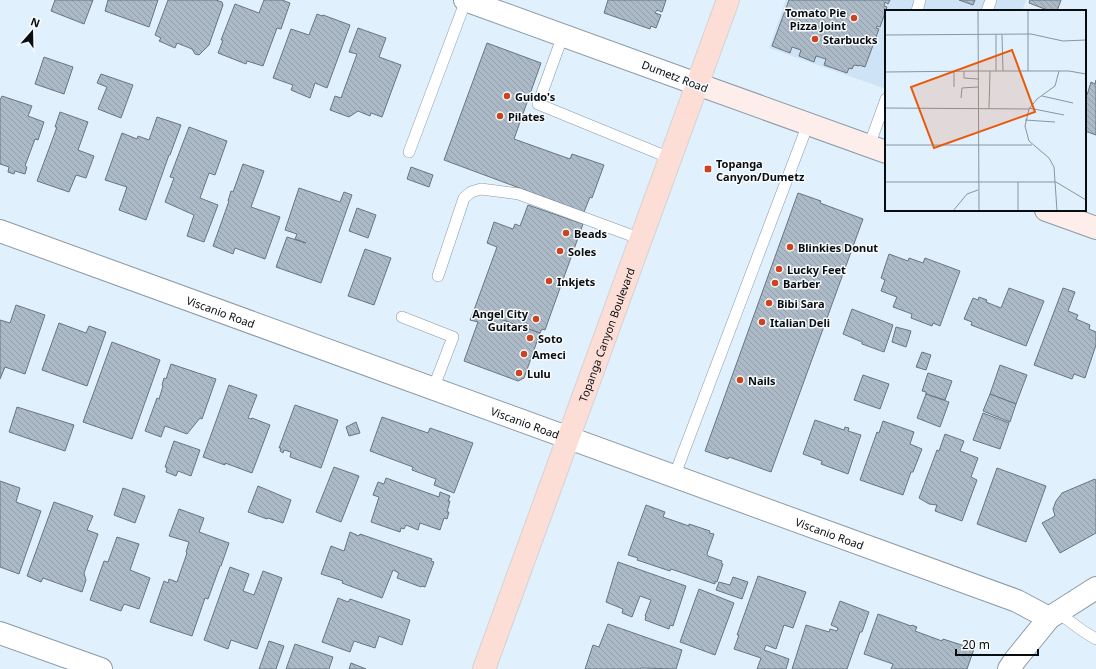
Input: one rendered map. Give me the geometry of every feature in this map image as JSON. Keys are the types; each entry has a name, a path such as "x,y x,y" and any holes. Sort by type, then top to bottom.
{"main road":[{"name":"Topanga Canyon Boulevard","path":"484,669 728,0"},
{"name":"Dumetz Road","path":"697,84 878,149"},
{"path":"1049,211 1096,228"}],"street":[{"name":"Dumetz Road","path":"465,0 697,84"},
{"name":"Viscanio Road","path":"0,231 1053,615"},
{"path":"1009,669 1053,615 1096,588"},
{"path":"0,633 101,669"}],"lane":[{"path":"409,152 465,0"},
{"path":"917,10 920,0"},
{"path":"987,10 991,0"},
{"path":"563,35 538,104 670,158"},
{"path":"878,149 885,105"},
{"path":"674,477 808,124"},
{"path":"438,276 464,198 471,192 481,189 519,194 641,239"},
{"path":"402,317 453,337 433,389"},
{"path":"1053,615 1096,639"}],"shaded area":[{"path":"786,0 1026,0 1022,10 885,10 885,89 769,48"}],"building":[{"path":"55,0 93,0 84,24 51,11"},
{"path":"108,0 158,0 149,27 105,11"},
{"path":"168,0 216,0 222,2 223,5 209,45 199,55 195,54 192,49 177,43 175,48 159,41 161,38 155,35"},
{"path":"264,0 282,0 290,3 281,29 277,28 263,66 247,61 246,64 218,53 223,40 221,40 235,4 259,13"},
{"path":"608,0 666,0 662,12 657,10 655,13 661,15 656,28 651,26 650,29 604,13"},
{"path":"789,0 890,0 888,4 885,2 884,6 887,7 880,27 877,26 876,28 879,29 865,67 854,65 852,69 849,68 847,73 824,65 826,59 816,56 814,62 799,56 801,50 792,47 790,53 772,46"},
{"path":"959,0 975,0 973,5"},
{"path":"1030,0 1061,0 1057,10 1047,10 1029,3"},
{"path":"317,14 350,25 327,88 315,83 310,98 291,90 293,85 273,78 291,29 309,35"},
{"path":"358,28 386,38 379,57 401,65 382,117 371,113 370,116 358,111 349,117 330,110 335,96 341,98 357,54 349,52"},
{"path":"487,43 541,63 514,139 570,159 572,154 604,165 592,198 590,197 584,212 444,160"},
{"path":"44,57 73,67 64,94 35,84"},
{"path":"101,74 133,85 121,118 98,109 107,87 97,83"},
{"path":"1096,80 1096,135 1086,131 1086,95 1091,82 1095,84"},
{"path":"2,96 32,106 28,116 44,122 38,140 35,139 25,166 27,167 25,174 15,171 14,174 8,172 9,167 0,164 0,100"},
{"path":"60,112 88,122 78,150 94,156 86,178 76,175 69,192 37,181 57,127 55,127"},
{"path":"157,117 181,125 146,220 119,210 127,187 105,180 122,133 137,139 138,136 149,140"},
{"path":"189,127 227,141 215,175 209,173 200,198 218,205 204,242 187,236 194,215 165,202 174,178 170,177"},
{"path":"243,164 264,171 251,207 280,217 265,259 235,248 233,254 213,246 229,201 231,191 233,192"},
{"path":"411,167 433,175 429,187 407,179"},
{"path":"299,188 340,202 344,192 352,195 321,283 276,267 287,237 306,243 295,239 297,234 285,230"},
{"path":"798,193 863,219 771,472 729,457 728,459 705,451"},
{"path":"528,205 583,224 545,330 542,329 540,333 474,310 497,247 487,243 494,222 513,229 515,224 520,226"},
{"path":"357,208 376,215 368,238 349,231"},
{"path":"365,249 391,258 374,305 348,296"},
{"path":"889,254 908,261 909,258 923,263 925,258 960,271 940,326 933,323 932,326 911,318 912,314 893,307 897,297 881,291 885,280 881,278"},
{"path":"1009,288 1044,301 1026,346 971,325 972,322 964,319 973,298 978,300 979,297 987,300 986,302 1001,308"},
{"path":"1063,288 1075,292 1068,311 1078,315 1076,319 1090,325 1089,329 1096,332 1096,345 1085,378 1074,374 1072,379 1034,365"},
{"path":"16,305 45,315 25,374 5,367 0,379 0,320 10,323"},
{"path":"852,309 893,325 884,352 862,344 862,342 843,334"},
{"path":"474,310 540,333 524,378 518,381 464,361 478,322 470,320"},
{"path":"59,323 86,333 89,326 106,332 87,386 42,370"},
{"path":"896,327 911,331 906,347 892,342"},
{"path":"112,342 160,360 132,439 83,422"},
{"path":"922,352 931,355 926,370 916,367"},
{"path":"171,364 216,379 202,419 200,418 187,434 165,426 161,437 145,431 157,398 159,399 164,378 166,379"},
{"path":"1000,365 1027,375 1016,404 990,394"},
{"path":"928,373 952,381 945,400 926,394 926,392 922,391"},
{"path":"863,375 889,384 880,409 854,400"},
{"path":"229,385 257,395 248,418 252,418 270,425 252,473 203,457"},
{"path":"926,394 949,402 940,427 917,418"},
{"path":"990,394 1016,404 1010,422 983,411"},
{"path":"295,405 338,420 321,468 290,457 291,452 284,450 283,453 280,451 281,448 279,448"},
{"path":"17,407 74,425 65,451 9,432"},
{"path":"983,413 1009,423 1000,449 973,440"},
{"path":"382,417 428,433 430,428 473,443 454,493 434,485 436,479 412,470 413,467 370,451"},
{"path":"815,420 844,430 845,427 849,428 848,431 861,435 848,474 821,464 822,461 803,454"},
{"path":"883,421 914,432 910,444 922,449 913,472 911,472 903,495 860,480 877,432 879,433"},
{"path":"356,422 360,433 349,436 346,427"},
{"path":"945,434 964,441 960,451 978,458 971,477 977,480 962,521 935,511 937,505 929,504 919,498 937,450 939,451"},
{"path":"174,441 200,450 191,476 178,471 176,476 166,472 167,468 165,467"},
{"path":"334,467 359,476 341,522 316,512"},
{"path":"997,468 1046,486 1026,542 977,524"},
{"path":"386,478 439,497 440,492 450,496 448,501 450,501 447,519 444,518 440,530 420,523 418,530 406,525 404,529 401,528 400,532 371,522 379,497 373,495 378,482 384,484"},
{"path":"1095,479 1096,533 1060,553 1042,523 1055,516 1053,509 1056,501 1062,493"},
{"path":"0,481 20,488 16,502 41,511 19,574 0,567"},
{"path":"258,486 291,500 283,523 248,512"},
{"path":"123,488 145,496 135,523 114,515"},
{"path":"54,502 93,516 87,530 98,534 84,573 86,580 82,592 43,578 41,582 27,576"},
{"path":"646,505 665,512 663,517 689,526 689,524 710,531 709,533 714,534 707,554 708,556 722,561 721,563 723,564 715,584 671,569 670,571 637,560 638,558 628,555"},
{"path":"179,509 204,518 199,532 229,543 208,599 205,598 192,636 150,622 164,581 168,583 169,579 177,582 187,553 189,542 169,536"},
{"path":"350,532 359,536 360,534 432,559 431,561 434,562 425,587 421,587 397,578 399,573 393,570 382,598 342,583 343,581 321,574 331,546 344,551"},
{"path":"117,537 139,544 130,570 150,578 139,609 124,604 121,611 90,600 104,561 108,562"},
{"path":"618,562 686,586 673,626 670,625 669,629 645,620 651,600 640,596 632,617 622,613 623,609 606,602"},
{"path":"230,567 249,574 243,591 254,595 263,571 282,578 257,649 231,640 228,649 204,640"},
{"path":"758,576 806,592 793,628 784,625 776,649 766,645 764,650 789,659 786,669 757,669 761,658 734,649 739,635 737,635"},
{"path":"733,577 748,582 742,599 716,590 719,582 730,585"},
{"path":"699,589 734,603 715,655 680,642"},
{"path":"338,598 348,602 350,599 410,620 402,645 379,636 375,648 354,641 350,652 322,642"},
{"path":"840,601 869,612 847,669 792,669 806,625 829,632 830,629 837,631 838,628 831,625"},
{"path":"878,614 917,627 915,631 942,641 943,639 974,649 967,669 891,669 893,664 864,654"},
{"path":"608,624 682,650 676,669 585,669 593,645 599,647"},
{"path":"269,641 284,646 276,669 259,669"},
{"path":"295,644 333,657 329,669 286,669"},
{"path":"351,663 366,669 349,669"}],"place":[{"name":"Tomato Pie Pizza Joint","path":"854,18"},
{"name":"Starbucks","path":"815,39"},
{"name":"Guido's","path":"507,96"},
{"name":"Pilates","path":"500,116"},
{"name":"Topanga Canyon/Dumetz","path":"708,169"},
{"name":"Beads","path":"566,233"},
{"name":"Blinkies Donut","path":"790,247"},
{"name":"Soles","path":"560,251"},
{"name":"Lucky Feet","path":"779,269"},
{"name":"Inkjets","path":"549,281"},
{"name":"Barber","path":"775,283"},
{"name":"Bibi Sara","path":"769,303"},
{"name":"Angel City Guitars","path":"536,319"},
{"name":"Italian Deli","path":"762,322"},
{"name":"Soto","path":"530,338"},
{"name":"Ameci","path":"524,354"},
{"name":"Lulu","path":"519,373"},
{"name":"Nails","path":"740,380"}]}
